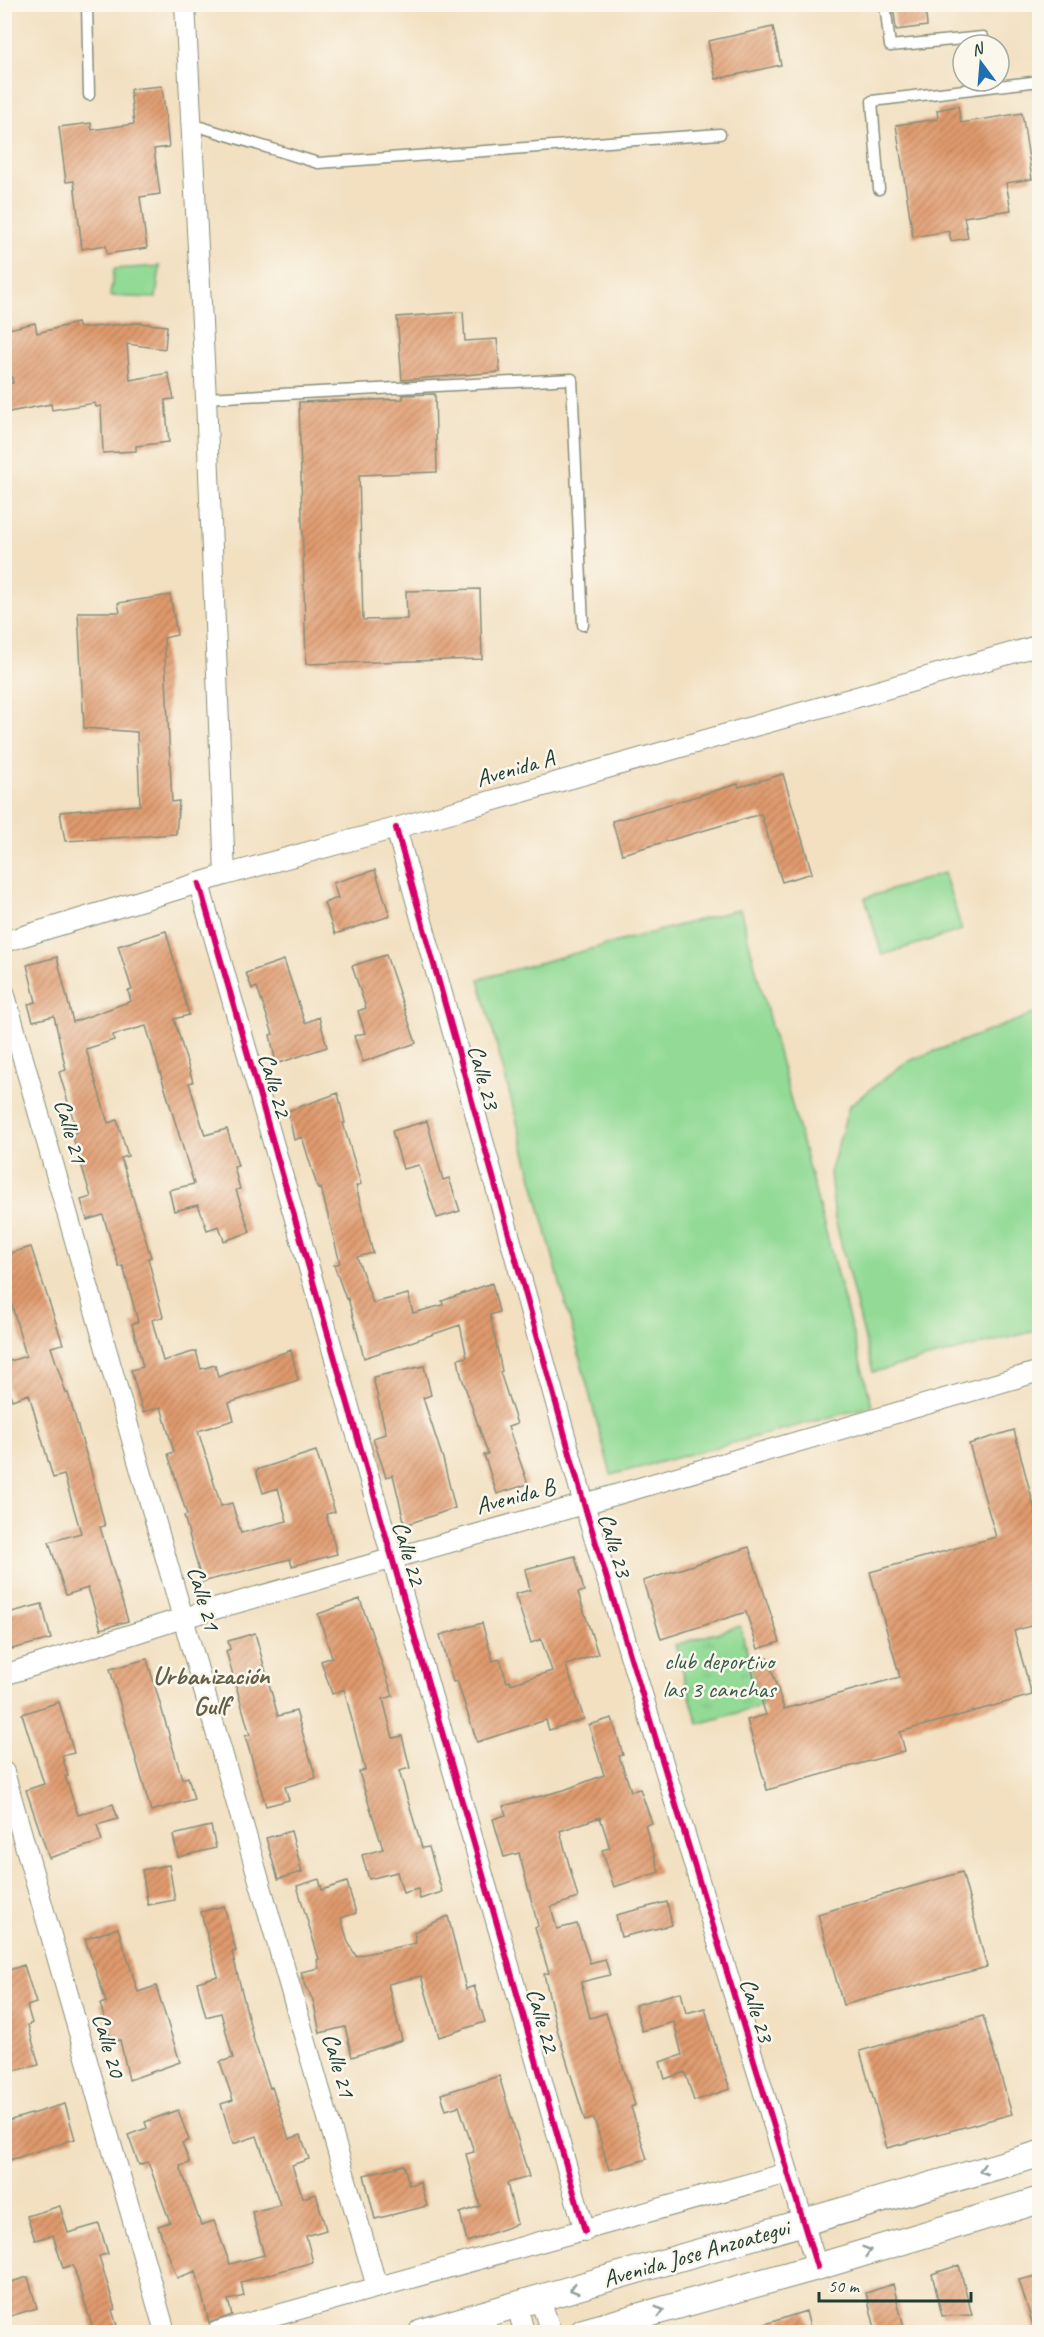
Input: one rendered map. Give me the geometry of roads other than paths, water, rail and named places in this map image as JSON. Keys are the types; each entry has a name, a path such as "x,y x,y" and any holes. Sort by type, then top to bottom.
{"street":[{"path":"185,4 206,398 225,874"},
{"name":"Avenida A","path":"4,942 199,884 225,874 396,828 1040,645"},
{"name":"Calle 23","path":"396,828 584,1504 817,2266"},
{"name":"Calle 22","path":"199,884 585,2231"},
{"name":"Calle 21","path":"4,992 377,2287"},
{"name":"Avenida B","path":"4,1675 183,1618 1040,1371"},
{"name":"Calle 20","path":"4,1772 165,2332"},
{"name":"Avenida Jose Anzoategui","path":"422,2332 1040,2154"},
{"path":"217,2332 788,2173"},
{"name":"Avenida Jose Anzoategui","path":"594,2331 1040,2200"},
{"path":"524,2332 528,2302"},
{"path":"528,2302 551,2332"}],"lane":[{"path":"87,4 89,95"},
{"path":"885,4 890,46 951,40"},
{"path":"879,189 872,101 1040,81"},
{"path":"191,124 318,164 720,134"},
{"path":"206,398 572,379 583,625"}],"district":[{"name":"Urbanización Gulf","path":"211,1690"}],"park label":[{"name":"club deportivo las 3 canchas","path":"719,1675"}]}
